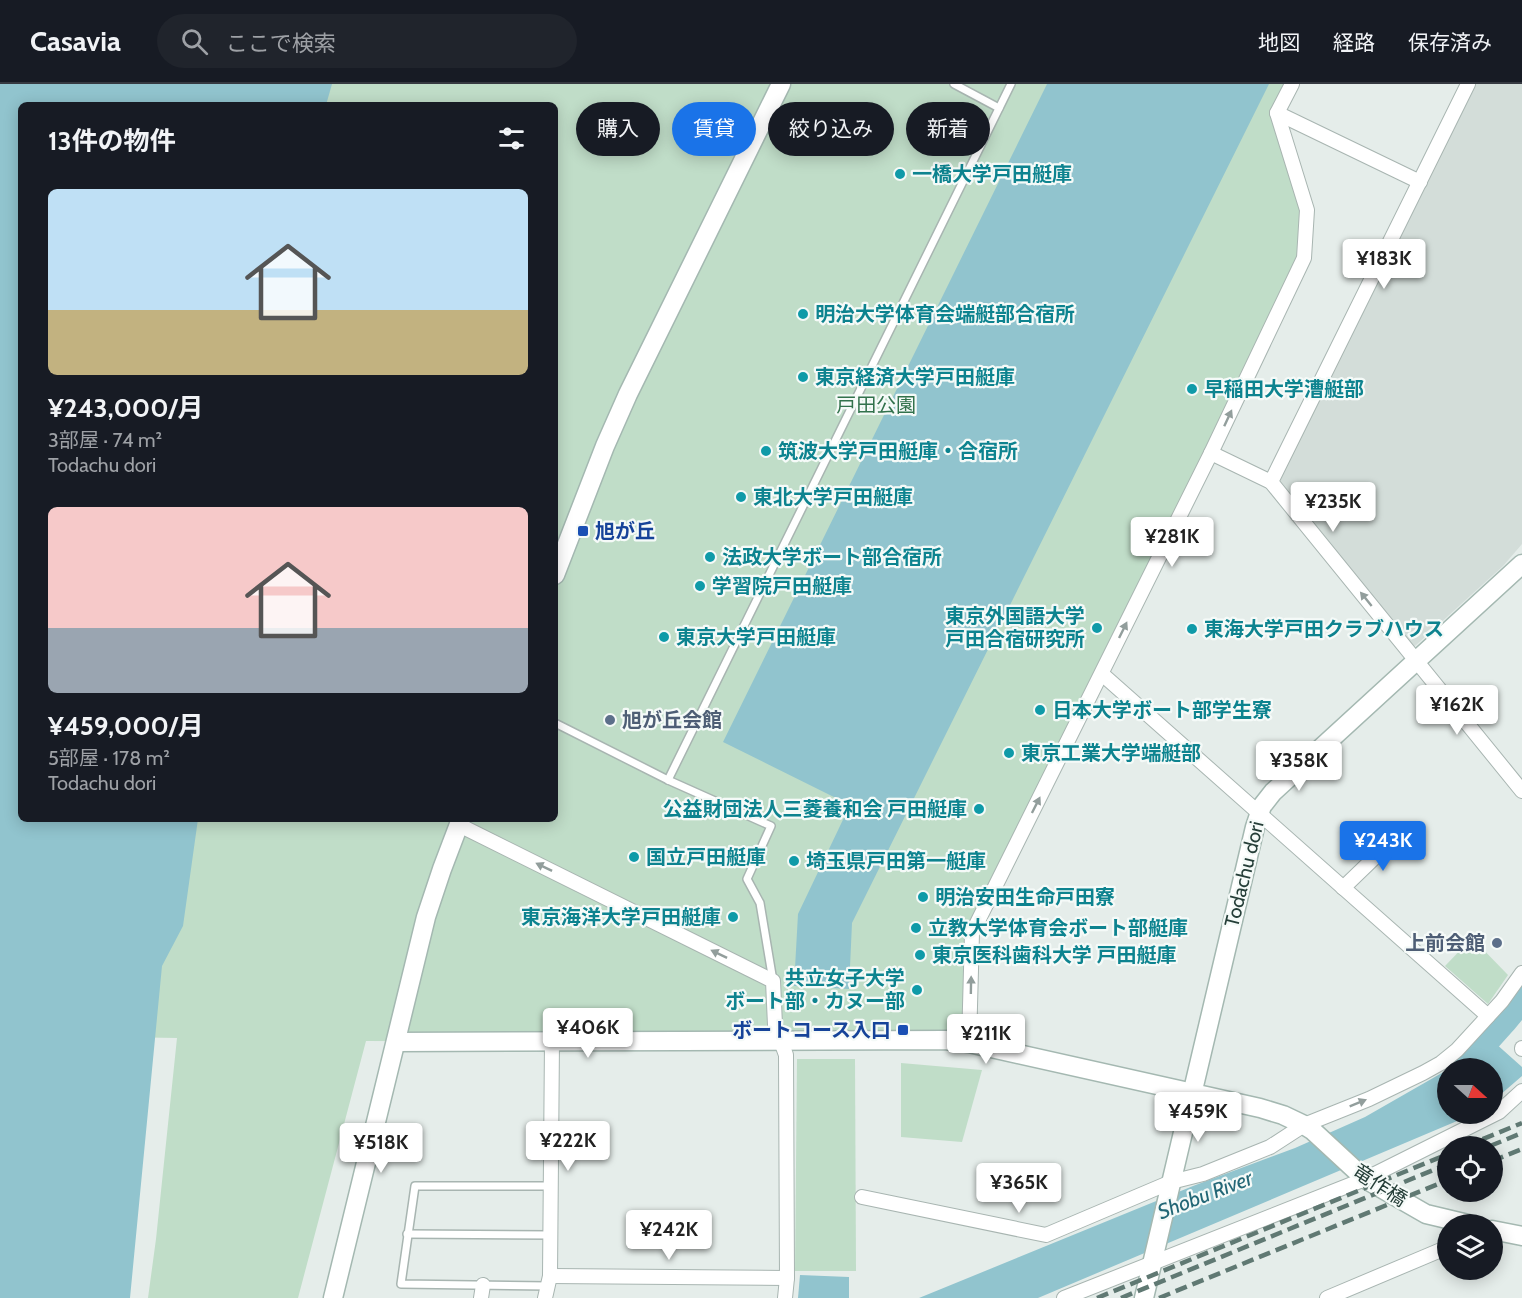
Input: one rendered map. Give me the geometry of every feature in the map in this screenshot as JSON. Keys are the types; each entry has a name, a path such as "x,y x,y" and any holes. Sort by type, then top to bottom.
{"street":[{"path":"558,566 628,394 782,84"},
{"path":"969,1043 972,933 1211,453 1304,258 1307,210 1277,113 1292,84"},
{"path":"1271,482 1468,84"},
{"path":"1277,113 1420,182"},
{"path":"1211,453 1271,482 1522,791"},
{"name":"Todachu dori","path":"1152,1262 1262,806 1273,792 1522,564"},
{"path":"1102,674 1488,1016"},
{"path":"333,1298 426,917 460,822 773,981 775,1025 786,1056 787,1278 785,1298"},
{"path":"1343,888 1400,833"},
{"path":"862,1197 1046,1236 1171,1183 1270,1147 1424,1073 1457,1050 1502,1001 1522,973"},
{"name":"竜作橋","path":"396,1042 945,1040 969,1043 1192,1092 1283,1115 1308,1128 1363,1177 1426,1214 1437,1217"},
{"path":"552,1041 552,1186 548,1287 787,1278"},
{"path":"1064,1298 1363,1177 1499,1112 1522,1091"},
{"path":"1503,1232 1522,1236"},
{"path":"1327,1298 1437,1252"},
{"path":"1144,1298 1152,1262"}],"lane":[{"path":"954,84 999,108"},
{"path":"668,780 1011,84"},
{"path":"558,725 668,780 771,826 747,879 760,903 773,981"},
{"path":"548,1287 482,1291 400,1284 415,1186 552,1186"},
{"path":"408,1234 551,1235"}],"shaded area":[{"path":"1476,84 1522,84 1522,544 1503,566 1415,646 1411,645 1281,484 1281,477"}],"green space":[{"name":"戸田公園","path":"162,84 1292,84 1277,113 1307,210 1299,269 972,933 969,1043 366,1041 298,1298 148,1298 177,1038 0,1035 21,822 558,822 558,102 155,102"},
{"path":"1472,938 1508,975 1488,1004 1445,966"},
{"path":"797,1059 855,1059 856,1271 795,1271"},
{"path":"901,1063 982,1070 962,1142 901,1137"}],"water":[{"path":"0,84 332,84 327,102 18,102 18,822 198,822 183,926 162,966 130,1298 0,1298"},
{"path":"1047,84 1269,84 852,923 849,989 794,986 798,914 850,805 723,742"},
{"path":"1485,1034 1522,1067 1522,1076 1503,1092 1503,1058 1465,1058"},
{"name":"Shobu River","path":"1437,1076 1437,1124 1450,1124 1038,1298 919,1298 1193,1186 1295,1148 1365,1117"},
{"path":"800,1275 849,1277 849,1298 798,1298"}],"waterway":[{"name":"Shobu River","path":"1470,1058 1522,998"}],"railway":[{"path":"1490,1136 1522,1123"},
{"path":"1503,1141 1522,1133"},
{"path":"1503,1157 1522,1149"},
{"path":"1097,1298 1437,1159"},
{"path":"1121,1298 1437,1169"},
{"path":"1159,1298 1437,1184"}],"place":[{"name":"一橋大学戸田艇庫","path":"900,174"},
{"name":"明治大学体育会端艇部合宿所","path":"803,314"},
{"name":"東京経済大学戸田艇庫","path":"803,377"},
{"name":"早稲田大学漕艇部","path":"1192,389"},
{"name":"筑波大学戸田艇庫・合宿所","path":"766,451"},
{"name":"東北大学戸田艇庫","path":"741,497"},
{"name":"旭が丘","path":"583,531"},
{"name":"法政大学ボート部合宿所","path":"710,557"},
{"name":"学習院戸田艇庫","path":"700,586"},
{"name":"東京外国語大学 戸田合宿研究所","path":"1097,628"},
{"name":"東海大学戸田クラブハウス","path":"1192,629"},
{"name":"東京大学戸田艇庫","path":"664,637"},
{"name":"日本大学ボート部学生寮","path":"1040,710"},
{"name":"旭が丘会館","path":"610,720"},
{"name":"東京工業大学端艇部","path":"1009,753"},
{"name":"公益財団法人三菱養和会 戸田艇庫","path":"979,809"},
{"name":"国立戸田艇庫","path":"634,857"},
{"name":"埼玉県戸田第一艇庫","path":"794,861"},
{"name":"明治安田生命戸田寮","path":"923,897"},
{"name":"東京海洋大学戸田艇庫","path":"733,917"},
{"name":"立教大学体育会ボート部艇庫","path":"916,928"},
{"name":"上前会館","path":"1497,943"},
{"name":"東京医科歯科大学 戸田艇庫","path":"920,955"},
{"name":"共立女子大学 ボート部・カヌー部","path":"917,990"},
{"name":"ボートコース入口","path":"903,1030"}]}
